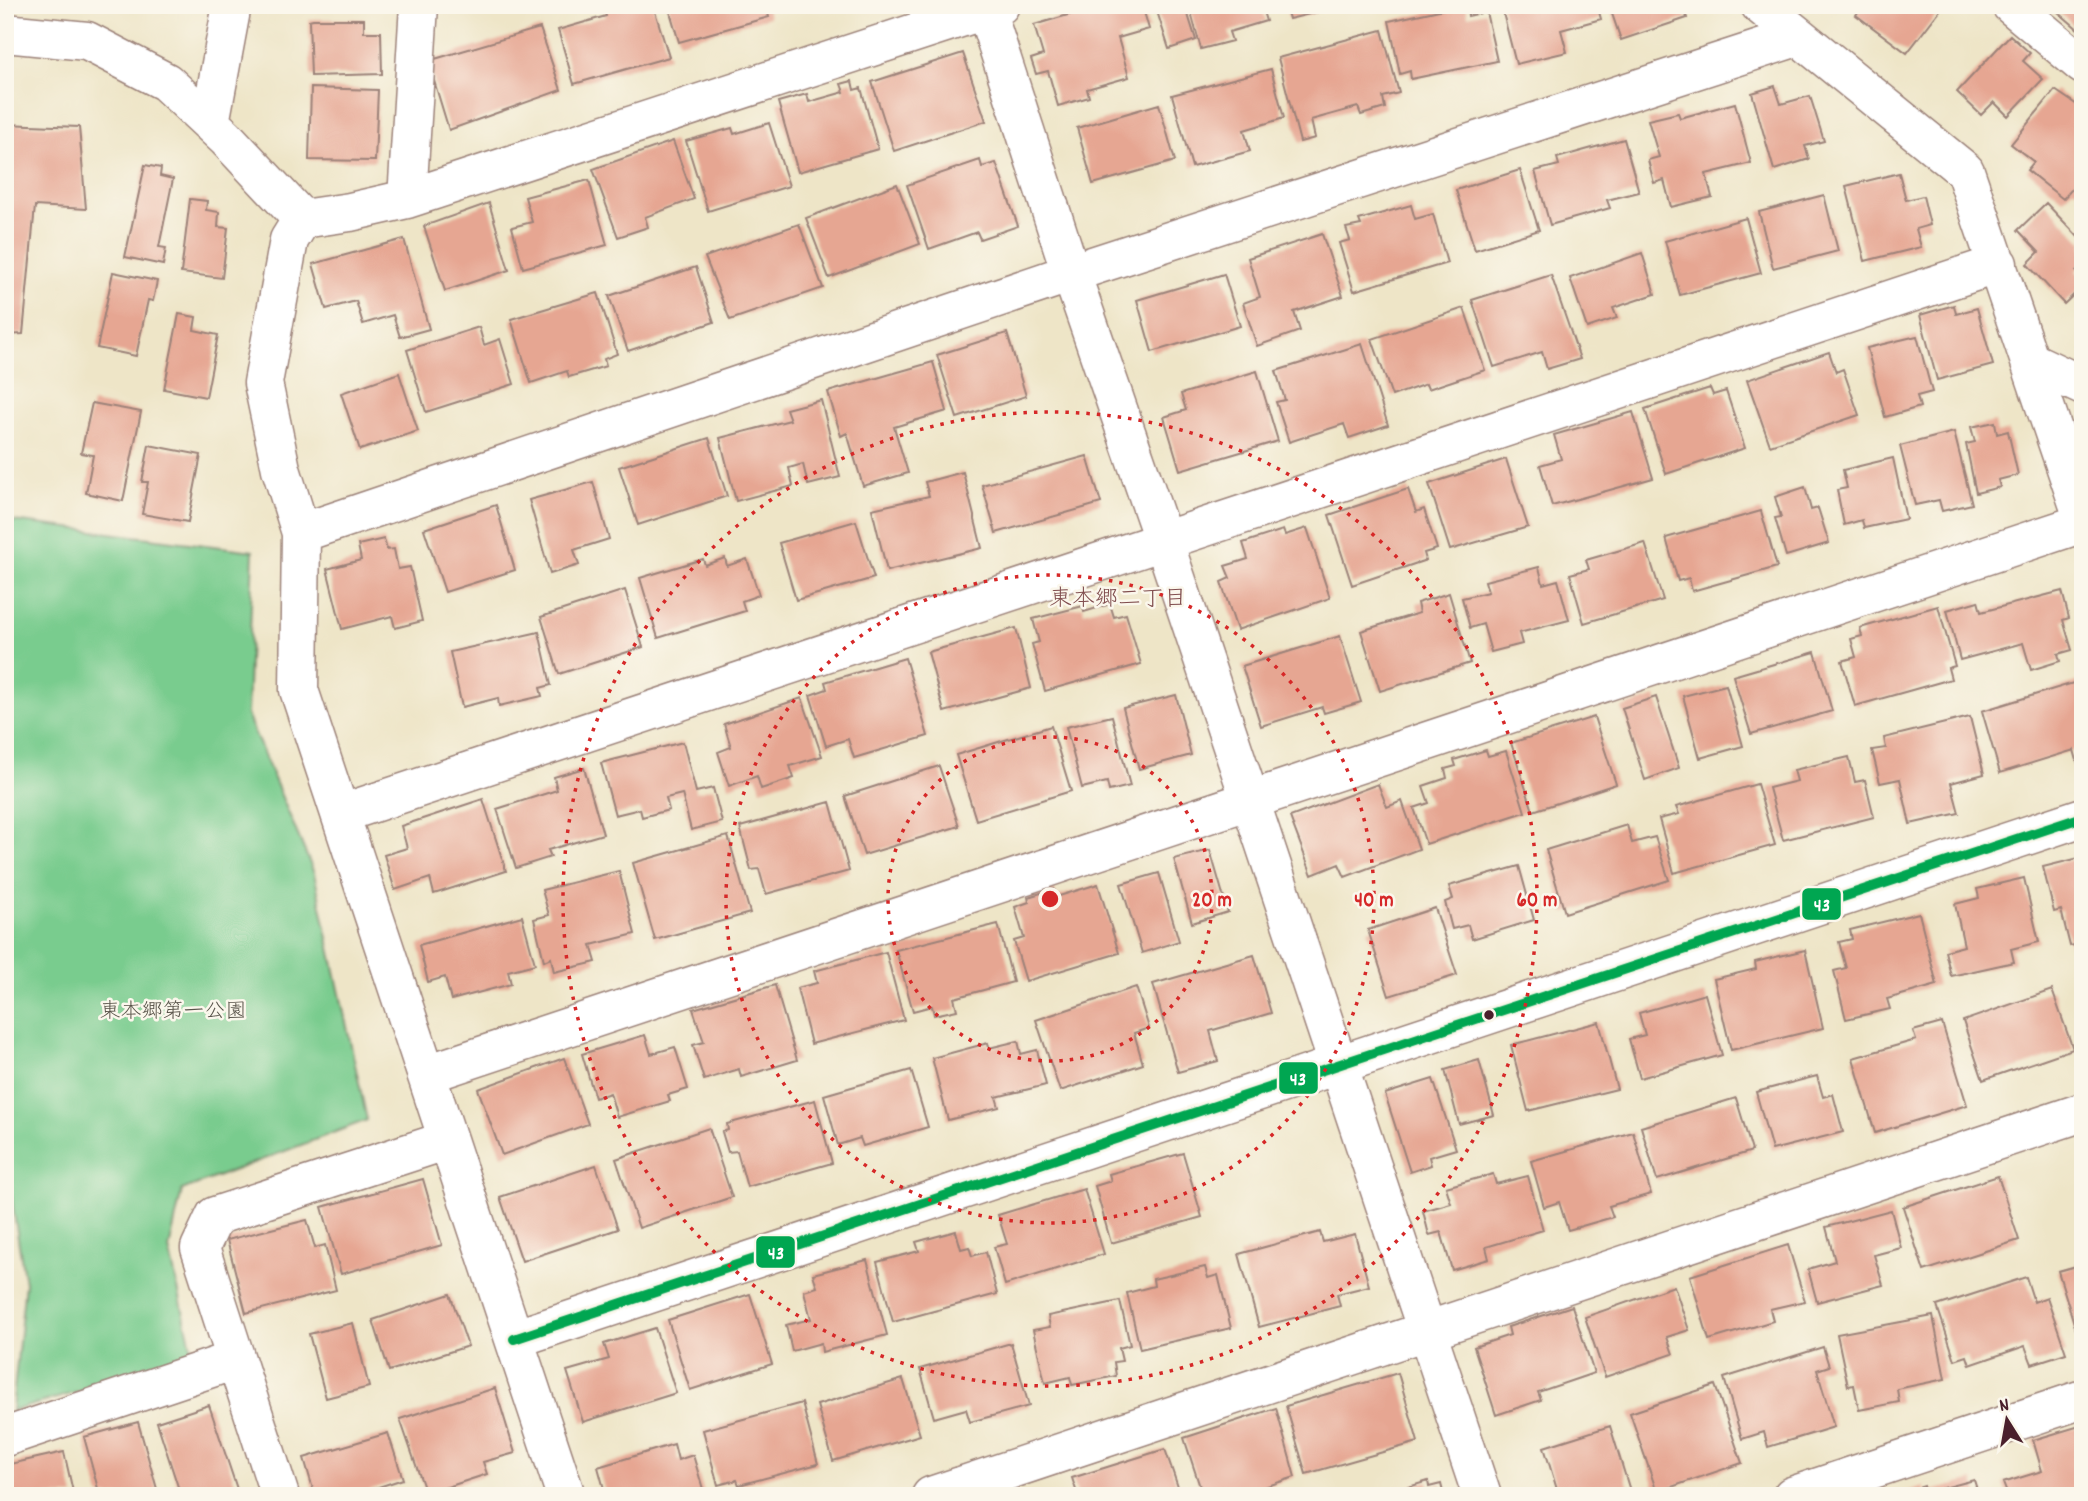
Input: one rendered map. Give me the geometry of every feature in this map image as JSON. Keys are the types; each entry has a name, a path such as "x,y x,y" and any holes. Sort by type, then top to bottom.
{"street":[{"path":"209,123 232,5"},
{"path":"407,199 419,5"},
{"path":"427,1074 1250,802 2083,520 1965,171 1760,5"},
{"path":"2011,5 2083,65"},
{"path":"566,1496 299,690 300,533 281,469 263,383 289,240 302,219 350,212 407,199 993,7 1071,274 1164,542 1482,1496"},
{"path":"5,33 87,41 166,82 302,219"},
{"path":"300,533 1071,274 1797,37"},
{"path":"340,814 1998,264"},
{"path":"2031,361 2083,386"},
{"path":"514,1339 2083,817"},
{"path":"931,1496 2083,1112"},
{"path":"281,1496 200,1248 215,1216 448,1140"},
{"path":"5,1437 235,1360"},
{"path":"1792,1496 2083,1399"}],"green space":[{"name":"東本郷第一公園","path":"5,520 253,551 247,715 314,873 367,1120 182,1190 169,1249 194,1359 12,1411 25,1283 5,1156"}],"building":[{"path":"603,5 653,5 669,57 574,84 558,30 606,16"},
{"path":"668,5 766,5 769,17 679,42"},
{"path":"1102,5 1142,5 1149,29 1118,38 1129,77 1087,89 1089,97 1058,106 1048,71 1036,74 1031,59 1043,55 1034,25"},
{"path":"1155,5 1185,5 1196,40 1169,49"},
{"path":"1189,5 1261,5 1266,21 1229,32 1232,41 1201,49"},
{"path":"1285,5 1343,5 1343,6 1289,19"},
{"path":"1466,5 1468,16 1486,12 1497,61 1411,79 1410,71 1400,74 1389,21"},
{"path":"1501,5 1597,5 1601,19 1561,30 1567,52 1516,64"},
{"path":"1609,5 1683,5 1687,18 1621,40"},
{"path":"1863,5 1944,5 1907,53 1856,15"},
{"path":"2050,5 2083,5 2083,25 2079,30"},
{"path":"364,19 364,32 381,32 382,74 311,76 309,20"},
{"path":"540,28 561,90 449,130 428,61"},
{"path":"1382,30 1399,93 1383,97 1385,108 1361,115 1358,107 1311,120 1315,138 1300,142 1278,58"},
{"path":"2010,35 2030,53 2023,61 2043,79 2008,116 1994,102 1981,115 1957,92"},
{"path":"963,53 986,121 894,151 872,82"},
{"path":"1271,69 1284,118 1244,130 1250,151 1192,167 1172,95"},
{"path":"852,81 854,90 861,88 878,149 798,172 778,102 807,94 809,102 844,92 841,84"},
{"path":"1775,86 1781,104 1810,96 1824,141 1805,146 1809,159 1774,170 1752,93"},
{"path":"311,88 378,90 375,161 309,160"},
{"path":"2055,90 2083,109 2083,187 2080,190 2072,189 2063,199 2027,170 2034,162 2011,144"},
{"path":"1735,103 1751,163 1706,174 1712,197 1671,207 1664,180 1654,183 1648,160 1659,157 1648,120 1678,113 1680,118"},
{"path":"1159,104 1175,161 1093,184 1077,128"},
{"path":"769,123 789,186 708,211 686,141 732,128 734,134"},
{"path":"5,124 79,127 86,209 35,206 23,334 5,335"},
{"path":"1624,139 1639,192 1607,200 1610,208 1550,225 1535,171 1559,165 1557,158"},
{"path":"673,141 694,199 645,217 648,227 618,237 593,169"},
{"path":"980,160 982,167 996,163 1018,226 980,239 977,232 929,249 907,185"},
{"path":"145,165 161,168 160,176 173,179 159,247 166,248 163,265 125,257"},
{"path":"1520,170 1539,230 1475,250 1456,190"},
{"path":"1899,173 1906,200 1923,196 1930,225 1916,229 1921,247 1865,261 1846,186"},
{"path":"589,180 607,245 523,268 512,227 532,222 525,197"},
{"path":"897,184 920,244 829,278 806,218"},
{"path":"1824,195 1838,251 1773,268 1759,212"},
{"path":"190,199 207,201 206,210 219,212 218,227 228,228 222,278 181,273"},
{"path":"489,203 509,270 445,291 424,226"},
{"path":"2046,203 2083,242 2083,264 2076,271 2083,278 2083,286 2064,304 2027,264 2039,252 2018,230"},
{"path":"1411,205 1415,219 1433,214 1447,263 1354,291 1339,243 1350,240 1346,228 1361,225 1359,220"},
{"path":"1746,218 1761,273 1680,295 1665,241"},
{"path":"799,224 823,288 730,320 705,257"},
{"path":"1322,234 1343,296 1294,312 1300,331 1257,346 1243,303 1260,297 1248,258"},
{"path":"404,239 429,329 400,337 393,315 363,324 356,301 326,309 313,264"},
{"path":"1642,253 1655,294 1613,308 1617,318 1587,328 1570,278"},
{"path":"696,267 714,322 628,351 609,296"},
{"path":"113,272 157,281 153,301 148,300 136,356 97,348"},
{"path":"1224,274 1240,326 1152,352 1137,300"},
{"path":"1551,275 1580,359 1547,369 1542,352 1494,367 1472,300"},
{"path":"598,293 617,354 604,359 606,366 569,377 567,371 531,383 511,319"},
{"path":"1954,305 1956,314 1977,308 1993,365 1937,380 1920,315"},
{"path":"1464,308 1485,370 1428,389 1426,384 1392,396 1372,339"},
{"path":"179,314 196,317 194,330 218,335 206,397 164,389"},
{"path":"479,327 484,345 500,339 514,384 426,412 407,350"},
{"path":"1007,333 1026,396 957,418 937,355"},
{"path":"1917,336 1932,392 1917,396 1920,407 1885,417 1867,348"},
{"path":"1362,344 1388,425 1349,438 1344,424 1289,442 1276,402 1285,400 1276,371"},
{"path":"1829,352 1836,372 1843,369 1859,415 1770,445 1747,380"},
{"path":"933,362 947,411 894,427 908,473 863,486 847,433 841,436 828,392"},
{"path":"1257,371 1278,441 1180,470 1164,417 1186,410 1181,394"},
{"path":"399,373 418,431 360,450 341,393"},
{"path":"1710,388 1713,395 1726,391 1745,448 1666,474 1645,409"},
{"path":"821,400 840,477 808,485 803,464 789,468 793,486 736,501 720,438 790,420 786,409"},
{"path":"92,403 141,412 123,501 86,493 93,455 81,453"},
{"path":"1633,412 1653,478 1552,506 1540,465 1561,459 1554,435"},
{"path":"1995,422 1997,434 2008,431 2018,475 1998,480 2000,487 1976,493 1966,444 1975,442 1971,427"},
{"path":"1954,432 1972,504 1942,511 1939,500 1915,505 1900,446"},
{"path":"709,438 727,496 638,525 619,467"},
{"path":"149,445 201,455 188,522 142,514 148,482 142,482"},
{"path":"1087,456 1101,503 996,533 982,485"},
{"path":"1893,458 1906,519 1864,528 1862,520 1844,525 1837,490 1847,488 1843,470"},
{"path":"1506,459 1528,527 1450,550 1429,484"},
{"path":"963,472 982,548 887,571 872,509 929,496 925,482"},
{"path":"593,482 609,539 574,550 579,565 550,574 529,500"},
{"path":"1805,487 1811,510 1818,508 1829,543 1786,556 1775,518 1781,517 1775,497"},
{"path":"1408,489 1416,512 1424,509 1437,549 1424,553 1426,560 1352,585 1329,515"},
{"path":"496,505 515,570 445,592 424,529"},
{"path":"1761,511 1777,567 1692,591 1689,578 1678,581 1666,538"},
{"path":"856,521 874,578 796,600 779,543"},
{"path":"1307,528 1330,598 1237,630 1221,582 1230,578 1225,566 1248,559 1243,543 1283,530 1285,535"},
{"path":"384,539 387,550 394,549 398,569 410,567 422,621 395,628 392,616 342,629 327,569 361,560 358,545"},
{"path":"1645,543 1663,600 1584,623 1570,574 1589,569 1586,560"},
{"path":"725,558 727,566 747,559 759,595 742,601 745,611 658,638 640,578 703,559 705,565"},
{"path":"1539,567 1543,584 1558,580 1569,620 1519,633 1522,644 1491,652 1483,624 1470,628 1462,598 1488,592 1485,581"},
{"path":"625,590 643,647 559,674 541,617"},
{"path":"2062,591 2069,618 2063,620 2072,650 2058,654 2060,661 2031,670 2023,643 1960,660 1947,610 1978,601 1981,612"},
{"path":"1449,593 1470,663 1380,691 1361,631 1419,613 1417,603"},
{"path":"1110,604 1114,617 1126,614 1141,664 1045,691 1032,644 1039,642 1033,619 1083,606 1084,612"},
{"path":"1938,606 1955,666 1948,668 1951,679 1855,706 1842,661 1856,657 1851,639 1862,636 1860,628"},
{"path":"1016,628 1031,688 944,712 928,652"},
{"path":"539,632 551,685 540,688 542,696 499,706 498,698 462,707 450,652"},
{"path":"1340,636 1361,702 1324,713 1322,707 1261,726 1242,666"},
{"path":"1815,652 1832,711 1751,734 1733,676"},
{"path":"905,658 928,736 854,758 848,739 826,746 810,695 827,689 825,682"},
{"path":"2083,680 2083,763 2078,764 2074,750 2000,773 1982,711"},
{"path":"1726,685 1743,746 1700,758 1683,696"},
{"path":"1176,695 1191,755 1139,769 1123,708"},
{"path":"1656,697 1679,768 1645,780 1622,708"},
{"path":"802,698 822,756 790,766 794,778 761,789 757,776 729,786 718,752 731,747 724,724"},
{"path":"1112,716 1130,786 1109,791 1107,782 1082,788 1066,727"},
{"path":"1594,717 1616,784 1533,811 1511,743"},
{"path":"1970,717 1984,774 1951,783 1959,813 1910,824 1900,779 1880,783 1872,750 1886,748 1884,738"},
{"path":"1051,726 1071,791 976,820 956,755"},
{"path":"683,742 696,792 713,788 722,822 691,830 682,794 666,798 669,810 642,817 640,809 615,815 601,763"},
{"path":"1486,750 1488,756 1506,751 1525,812 1426,844 1414,808 1429,803 1423,786 1447,778 1445,769 1456,766 1454,760"},
{"path":"1849,757 1855,782 1865,780 1874,817 1783,840 1769,788 1797,781 1794,770"},
{"path":"939,766 959,826 864,855 845,796"},
{"path":"584,768 603,834 548,850 551,857 516,868 497,809 557,790 554,777"},
{"path":"1378,784 1387,807 1402,801 1419,849 1345,877 1339,864 1312,875 1290,817"},
{"path":"1757,784 1775,845 1674,873 1659,819 1679,814 1676,807"},
{"path":"483,799 506,871 434,894 430,878 395,890 384,855 407,848 401,826"},
{"path":"830,802 849,871 766,894 759,869 751,870 740,827"},
{"path":"1627,825 1632,843 1655,837 1669,880 1565,913 1546,850"},
{"path":"728,836 750,913 655,940 633,863"},
{"path":"1210,850 1228,912 1192,923 1174,859"},
{"path":"2083,857 2083,943 2070,946 2061,910 2054,912 2043,867"},
{"path":"1519,866 1534,920 1472,939 1468,925 1452,929 1445,902 1453,899 1449,886"},
{"path":"619,871 635,934 591,945 596,962 554,972 551,958 544,961 534,919 549,915 542,890"},
{"path":"1159,873 1179,941 1142,953 1121,884"},
{"path":"2024,878 2039,942 2011,949 2014,962 1951,976 1945,951 1964,946 1955,904 1979,898 1977,889"},
{"path":"1098,884 1119,953 1026,981 1014,941 1024,938 1015,907 1029,902 1028,897 1054,889 1056,897"},
{"path":"1435,908 1457,975 1389,996 1368,930"},
{"path":"1919,913 1937,985 1887,999 1890,1009 1846,1019 1834,971 1846,968 1839,942 1852,939 1850,930"},
{"path":"522,916 535,964 508,971 511,984 451,1000 445,977 428,982 419,945"},
{"path":"998,924 1013,982 954,998 957,1010 934,1015 932,1006 913,1011 896,950"},
{"path":"1805,950 1823,1028 1731,1050 1714,979 1756,969 1755,962"},
{"path":"886,952 904,1020 811,1044 797,988 817,983 814,971"},
{"path":"1254,955 1271,1013 1210,1031 1218,1061 1178,1072 1153,984"},
{"path":"775,985 797,1060 741,1077 739,1069 704,1080 693,1045 704,1042 693,1009"},
{"path":"1136,987 1149,1028 1134,1033 1143,1064 1060,1091 1036,1020"},
{"path":"2052,990 2073,1049 1983,1080 1963,1021"},
{"path":"1705,994 1722,1055 1640,1078 1629,1039 1645,1035 1639,1013"},
{"path":"1599,1022 1617,1089 1528,1111 1511,1045"},
{"path":"1942,1023 1967,1105 1875,1133 1853,1058 1916,1040 1913,1031"},
{"path":"645,1035 651,1054 675,1047 688,1089 668,1095 670,1101 617,1117 610,1093 595,1098 582,1054"},
{"path":"1018,1041 1021,1054 1037,1050 1046,1085 996,1097 999,1107 948,1120 932,1058 988,1043 989,1048"},
{"path":"564,1058 588,1124 502,1155 478,1089"},
{"path":"1479,1060 1494,1115 1459,1124 1445,1070"},
{"path":"911,1070 928,1127 863,1146 860,1138 838,1145 824,1095"},
{"path":"1817,1076 1823,1097 1833,1094 1843,1132 1772,1150 1756,1092"},
{"path":"1433,1079 1456,1149 1429,1157 1431,1165 1410,1172 1385,1094"},
{"path":"1736,1098 1752,1151 1657,1180 1641,1127"},
{"path":"815,1100 832,1163 747,1187 737,1151 728,1152 722,1132 728,1130 727,1124"},
{"path":"709,1128 732,1197 639,1228 616,1159"},
{"path":"1633,1132 1651,1194 1609,1206 1613,1217 1568,1230 1559,1202 1544,1207 1531,1161"},
{"path":"1183,1153 1202,1217 1111,1243 1095,1186 1111,1181 1109,1174"},
{"path":"596,1165 618,1229 522,1261 500,1197"},
{"path":"1493,1174 1496,1184 1528,1176 1543,1230 1486,1247 1489,1259 1452,1270 1441,1232 1429,1235 1423,1211 1451,1203 1446,1187"},
{"path":"1998,1176 2019,1240 1924,1271 1903,1207"},
{"path":"423,1179 442,1245 341,1274 322,1207"},
{"path":"1084,1189 1104,1254 1005,1285 994,1247 1007,1244 998,1215"},
{"path":"1891,1210 1901,1248 1874,1255 1883,1285 1817,1302 1808,1269 1835,1261 1826,1227"},
{"path":"307,1220 315,1248 325,1245 336,1290 246,1313 227,1240"},
{"path":"956,1231 961,1249 969,1247 972,1256 986,1252 997,1294 893,1322 877,1262 919,1251 916,1242"},
{"path":"1320,1232 1323,1242 1355,1234 1369,1286 1337,1294 1340,1306 1259,1327 1239,1254"},
{"path":"1788,1245 1805,1301 1770,1309 1773,1321 1709,1340 1690,1276"},
{"path":"867,1260 887,1335 822,1352 821,1343 792,1351 786,1325 811,1319 804,1291 817,1287 813,1274"},
{"path":"2083,1264 2083,1328 2076,1330 2058,1271"},
{"path":"1205,1267 1208,1278 1218,1275 1231,1328 1140,1349 1127,1293 1154,1286 1153,1279"},
{"path":"2026,1277 2034,1302 2047,1297 2066,1353 2032,1364 2025,1346 1970,1365 1967,1356 1955,1360 1937,1306"},
{"path":"1674,1286 1689,1330 1667,1337 1673,1354 1605,1377 1585,1317"},
{"path":"450,1294 468,1346 389,1371 373,1320"},
{"path":"750,1294 772,1364 690,1390 668,1320"},
{"path":"1120,1301 1130,1345 1119,1348 1122,1361 1114,1362 1116,1376 1072,1385 1070,1377 1045,1383 1033,1330 1050,1327 1048,1316"},
{"path":"1572,1306 1594,1373 1538,1392 1541,1400 1496,1415 1474,1347 1510,1335 1508,1327"},
{"path":"1933,1316 1945,1379 1897,1389 1899,1402 1859,1410 1854,1385 1848,1386 1837,1334"},
{"path":"353,1323 369,1387 326,1398 309,1334"},
{"path":"655,1328 676,1393 583,1422 567,1371 609,1359 604,1344"},
{"path":"1011,1343 1029,1406 970,1422 966,1409 934,1418 920,1369"},
{"path":"1823,1347 1829,1366 1817,1370 1834,1427 1768,1447 1764,1432 1742,1439 1724,1378"},
{"path":"1398,1373 1418,1442 1306,1474 1286,1406"},
{"path":"903,1379 920,1435 833,1461 817,1405"},
{"path":"1715,1385 1742,1463 1657,1492 1630,1413"},
{"path":"495,1388 515,1453 483,1462 487,1474 426,1494 400,1419"},
{"path":"802,1403 818,1464 739,1485 737,1480 718,1485 703,1430"},
{"path":"209,1405 239,1495 181,1496 157,1422"},
{"path":"1276,1408 1295,1477 1237,1496 1203,1496 1184,1438"},
{"path":"138,1422 159,1496 100,1496 84,1437"},
{"path":"2083,1425 2083,1496 2008,1496 2003,1483 2042,1471 2033,1440"},
{"path":"1610,1426 1631,1494 1559,1496 1544,1447"},
{"path":"388,1433 403,1479 351,1496 315,1496 304,1458"},
{"path":"674,1444 678,1460 693,1455 705,1496 606,1496 598,1467"},
{"path":"1165,1449 1181,1496 1078,1496 1072,1478"},
{"path":"64,1452 74,1496 5,1496 5,1486 11,1484 6,1465"},
{"path":"1974,1480 1979,1496 1892,1496 1924,1486 1925,1493"},
{"path":"1428,1481 1429,1487 1441,1484 1444,1496 1379,1496"}],"transit line":[{"name":"43","path":"514,1339 2083,817"}],"district":[{"name":"東本郷二丁目","path":"1118,600"}]}
